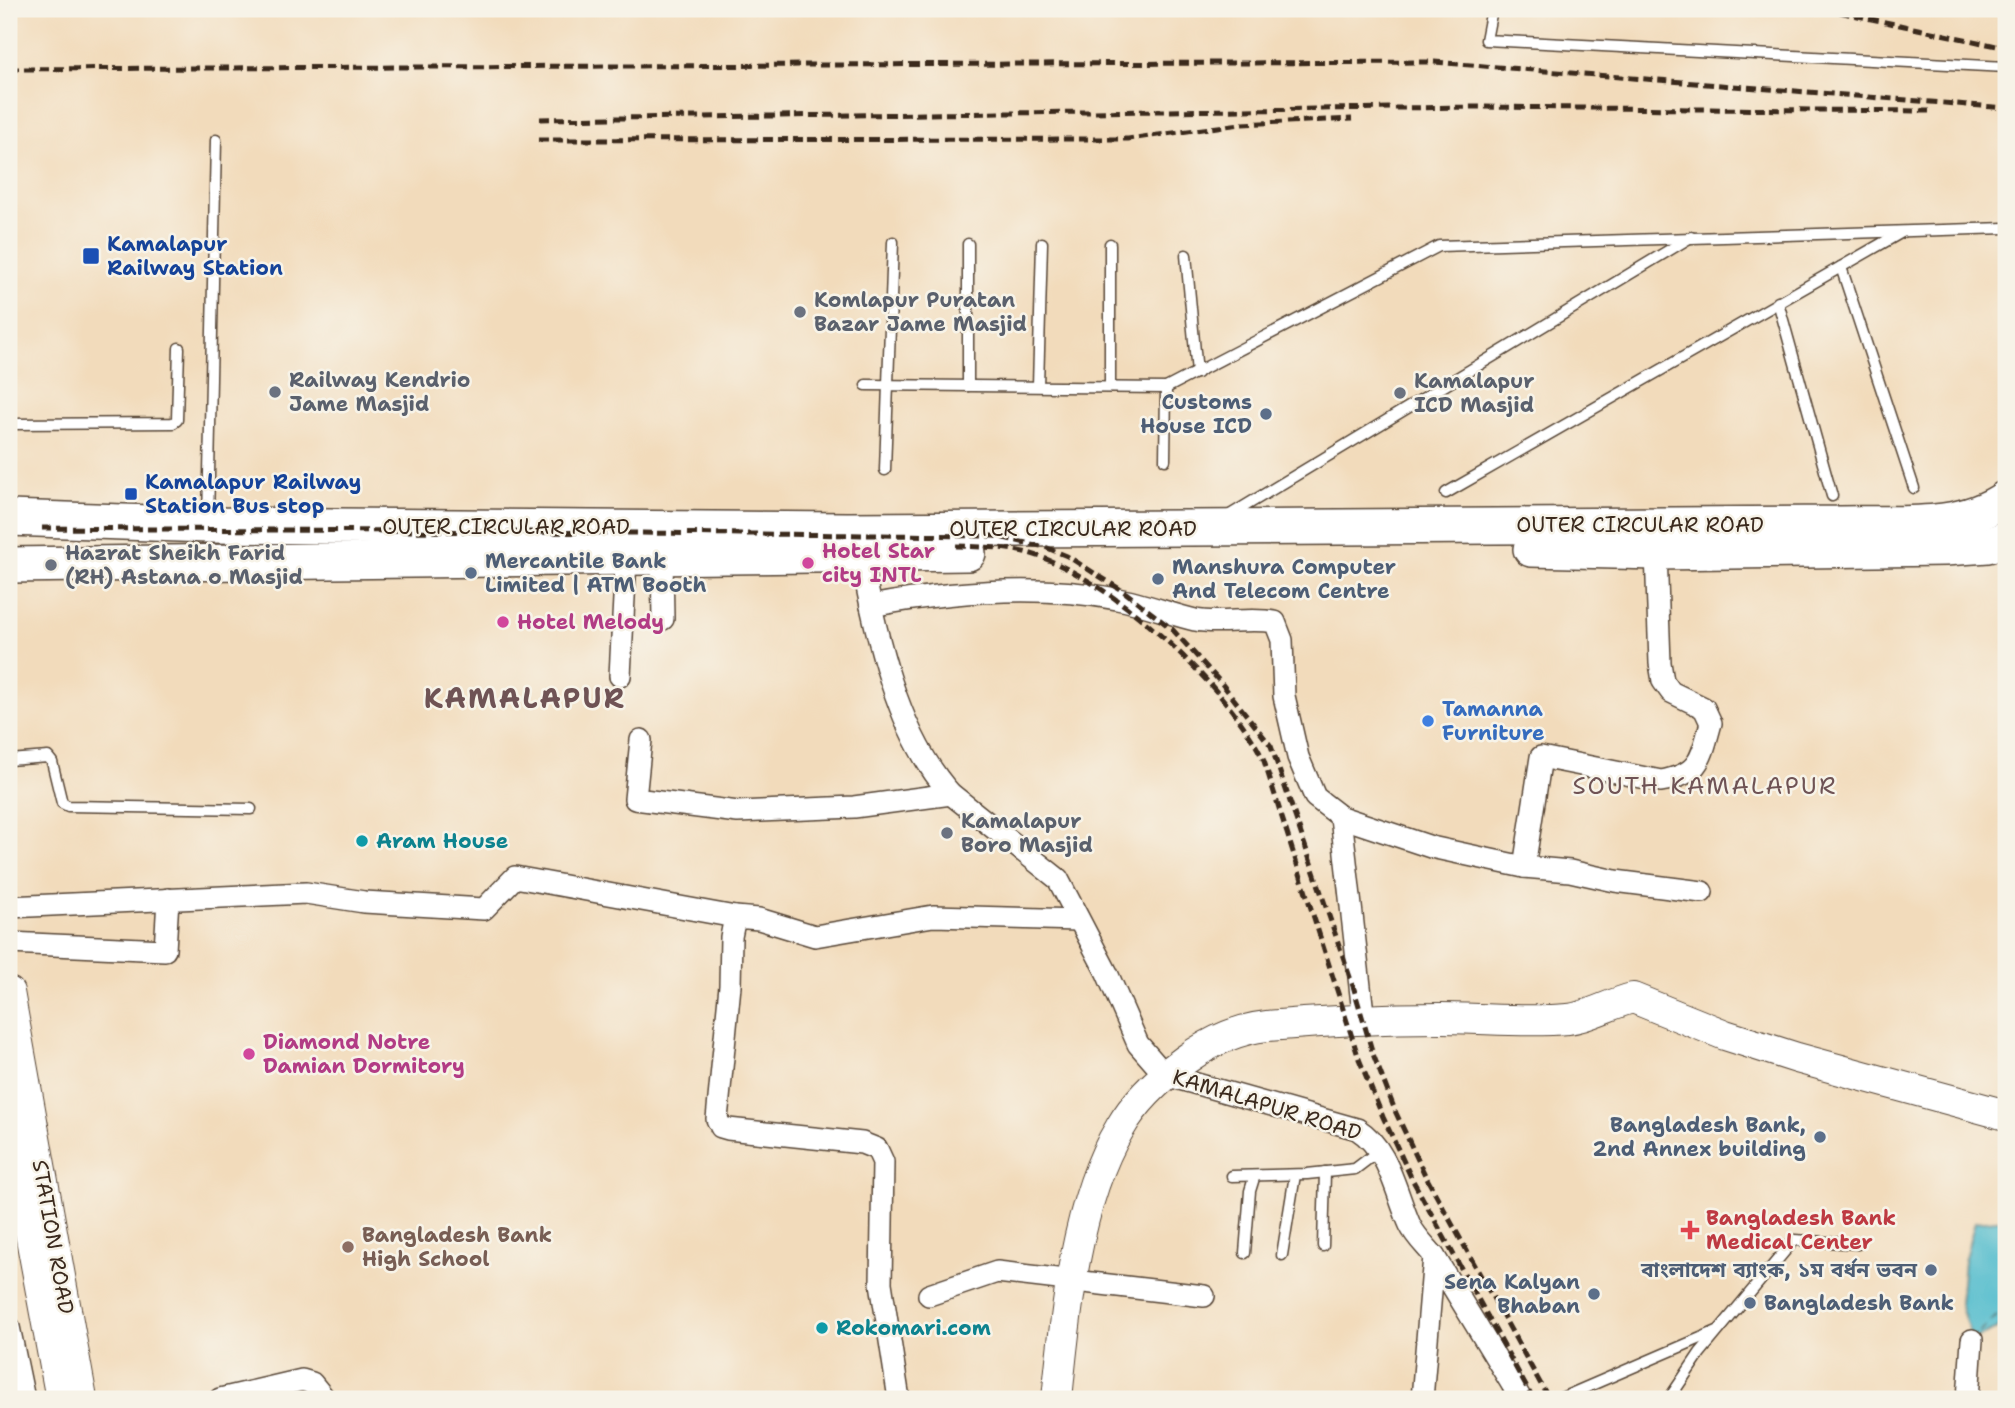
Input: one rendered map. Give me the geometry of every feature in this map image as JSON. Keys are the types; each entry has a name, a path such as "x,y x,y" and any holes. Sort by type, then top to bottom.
{"main road":[{"name":"OUTER CIRCULAR ROAD","path":"9,518 208,525 847,530 1936,521 1970,517 2006,498"},
{"name":"OUTER CIRCULAR ROAD","path":"9,565 1460,548 1656,552 1945,548 2004,541"}],"street":[{"path":"1524,867 1541,757 1661,781 1681,778 1699,764 1711,723 1704,708 1671,692 1663,681 1656,552"},
{"name":"KAMALAPUR ROAD","path":"861,556 880,644 900,702 929,763 951,794 1058,879 1107,973 1138,1044 1165,1074 1357,1129 1370,1137 1380,1150 1411,1228 1434,1256 1521,1399"},
{"path":"662,558 663,619"},
{"path":"620,676 626,559"},
{"path":"871,606 974,592 1042,591 1117,598 1197,620 1254,618 1275,622 1282,640 1284,696 1298,757 1315,797 1342,817 1431,847 1524,867 1570,871 1615,881 1702,892"},
{"path":"641,740 635,799 738,811 854,807 951,794"},
{"path":"1342,817 1364,1022"},
{"path":"9,907 306,893 364,902 484,909 515,877 735,917 760,919 815,936 933,916 1078,920"},
{"path":"9,943 165,950 167,899"},
{"path":"735,917 731,937 730,986 717,1119 721,1127 728,1129 862,1143 877,1149 883,1162 881,1283 899,1399"},
{"name":"STATION ROAD","path":"9,992 28,1216 82,1399"},
{"path":"1058,1399 1063,1338 1081,1235 1100,1170 1119,1128 1145,1093 1165,1074 1203,1047 1235,1032 1266,1026 1437,1018 1570,1019 1633,998 1725,1035 1797,1058 2006,1115"},
{"name":"STATION ROAD","path":"9,1120 61,1399"},
{"path":"1422,1399 1434,1256"},
{"path":"929,1295 997,1272 1204,1296"},
{"path":"9,1327 24,1399"},
{"path":"1969,1399 1972,1340"},
{"path":"220,1399 302,1380 312,1383 325,1399"}],"lane":[{"path":"1492,9 1486,40 2006,67"},
{"path":"208,525 216,140"},
{"path":"866,385 1166,388 1439,246 2006,228"},
{"path":"1446,493 1904,230"},
{"path":"1208,527 1693,236"},
{"path":"886,470 893,242"},
{"path":"1038,386 1042,243"},
{"path":"968,244 968,386"},
{"path":"1110,244 1110,387"},
{"path":"1186,255 1197,373"},
{"path":"1841,267 1914,488"},
{"path":"1778,302 1832,496"},
{"path":"9,424 173,423 177,420 178,348"},
{"path":"1165,460 1166,388"},
{"path":"9,760 48,757 52,762 62,803 68,806 251,809"},
{"path":"1232,1176 1254,1178 1354,1169 1380,1150"},
{"path":"1323,1246 1325,1172"},
{"path":"1282,1255 1295,1175"},
{"path":"1245,1253 1250,1191 1254,1178"},
{"path":"1669,1399 1719,1330 1794,1240 1858,1244"},
{"path":"1559,1399 1719,1330"}],"water":[{"path":"2006,1219 2006,1325 1972,1340 1960,1304 1964,1261 1975,1222"}],"ferry route":[{"path":"1979,1333 2006,1307"}],"railway":[{"path":"1825,9 2006,48"},
{"path":"9,69 1434,62 2006,108"},
{"path":"540,119 1475,107 1929,111"},
{"path":"538,140 1128,139 1240,124 1352,119"},
{"path":"42,528 994,536 1045,547 1067,556 1126,593 1172,629 1222,684 1271,746 1354,989 1373,1054 1396,1113 1425,1175 1549,1399"},
{"path":"956,546 999,548 1041,557 1071,571 1103,591 1136,615 1198,671 1247,732 1264,761 1359,1059 1383,1117 1411,1177 1533,1399"}],"place":[{"name":"Kamalapur Railway Station","path":"91,256"},
{"name":"Komlapur Puratan Bazar Jame Masjid","path":"800,312"},
{"name":"Railway Kendrio Jame Masjid","path":"275,392"},
{"name":"Kamalapur ICD Masjid","path":"1400,393"},
{"name":"Customs House ICD","path":"1266,414"},
{"name":"Kamalapur Railway Station Bus stop","path":"131,494"},
{"name":"Hotel Star city INTL","path":"808,563"},
{"name":"Hazrat Sheikh Farid (RH) Astana o Masjid","path":"51,565"},
{"name":"Mercantile Bank Limited | ATM Booth","path":"471,573"},
{"name":"Manshura Computer And Telecom Centre","path":"1158,579"},
{"name":"Hotel Melody","path":"503,622"},
{"name":"Tamanna Furniture","path":"1428,721"},
{"name":"Kamalapur Boro Masjid","path":"947,833"},
{"name":"Aram House","path":"362,841"},
{"name":"Diamond Notre Damian Dormitory","path":"249,1054"},
{"name":"Bangladesh Bank, 2nd Annex building","path":"1820,1137"},
{"name":"Bangladesh Bank Medical Center","path":"1690,1230"},
{"name":"Bangladesh Bank High School","path":"348,1247"},
{"name":"বাংলাদেশ ব্যাংক, ১ম বর্ধন ভবন","path":"1931,1270"},
{"name":"Sena Kalyan Bhaban","path":"1594,1294"},
{"name":"Bangladesh Bank","path":"1750,1303"},
{"name":"Rokomari.com","path":"822,1328"}],"district":[{"name":"KAMALAPUR","path":"525,698"},
{"name":"SOUTH KAMALAPUR","path":"1705,786"}]}
